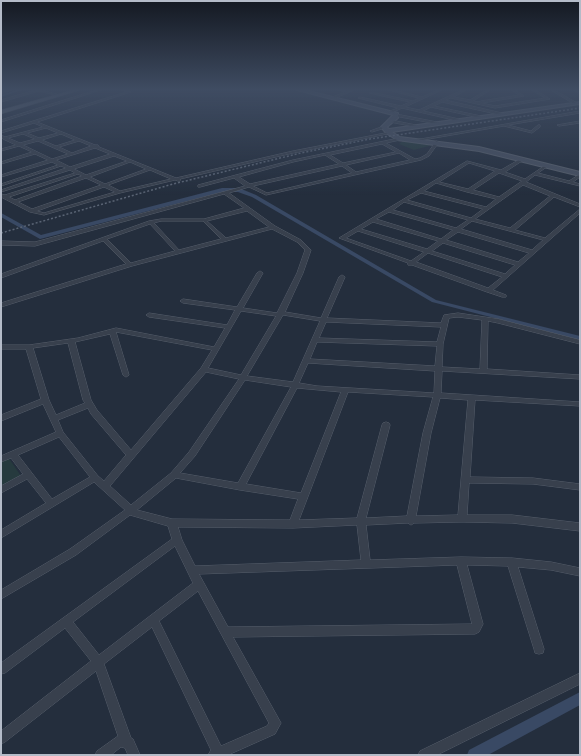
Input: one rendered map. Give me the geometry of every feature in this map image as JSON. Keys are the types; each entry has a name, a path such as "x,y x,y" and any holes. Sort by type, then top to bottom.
{"street":[{"path":"1,132 26,124"},
{"path":"40,124 63,132 179,180"},
{"path":"387,130 389,124"},
{"path":"409,124 416,126"},
{"path":"3,196 32,211 44,214 119,192 179,180 387,130 428,124"},
{"path":"416,140 506,124"},
{"path":"559,125 564,124"},
{"path":"502,125 531,132 539,126"},
{"path":"2,138 47,127"},
{"path":"372,131 387,130 399,139"},
{"path":"1,150 63,132"},
{"path":"24,133 72,154"},
{"path":"2,138 119,192"},
{"path":"200,186 326,154 399,139 437,142 523,159 580,175"},
{"path":"55,147 80,140"},
{"path":"236,176 249,186 266,194 421,159 428,155 437,142"},
{"path":"382,143 414,160"},
{"path":"1,176 97,146"},
{"path":"1,243 35,244 249,186 400,152"},
{"path":"1,163 33,153"},
{"path":"1,191 115,154"},
{"path":"326,154 355,173"},
{"path":"469,191 523,159"},
{"path":"14,202 130,161"},
{"path":"504,296 342,239 468,162 501,171 580,206"},
{"path":"1,185 61,165"},
{"path":"410,264 547,165"},
{"path":"32,211 150,169"},
{"path":"3,196 78,173"},
{"path":"535,174 580,185"},
{"path":"570,182 580,175"},
{"path":"434,182 500,199"},
{"path":"420,191 487,209"},
{"path":"1,596 73,552 131,510 174,475 192,454 242,378 280,314 308,253 299,241 273,227 226,193"},
{"path":"511,230 554,195"},
{"path":"404,201 547,240"},
{"path":"161,220 164,209"},
{"path":"1,276 151,222 161,220 204,220 248,209"},
{"path":"389,210 533,252"},
{"path":"489,291 580,210"},
{"path":"204,220 225,240"},
{"path":"373,220 519,264"},
{"path":"151,222 178,252"},
{"path":"1,305 130,265 273,227"},
{"path":"357,229 506,276"},
{"path":"104,239 130,265"},
{"path":"104,487 204,369 240,310 260,273"},
{"path":"240,487 295,385 342,277"},
{"path":"183,301 240,310 324,320 443,325"},
{"path":"411,521 427,433 437,395 440,344 446,316 449,314 485,319 580,342"},
{"path":"149,315 229,328"},
{"path":"483,371 485,319"},
{"path":"1,347 29,347 71,341 122,330 216,349"},
{"path":"112,331 126,376"},
{"path":"315,340 440,344"},
{"path":"71,341 90,404 131,455"},
{"path":"29,347 46,400 60,434 95,478 134,513 172,523 293,524 462,518 512,519 580,527"},
{"path":"306,361 439,370 580,377"},
{"path":"204,369 242,378 345,390 580,404"},
{"path":"293,524 345,390"},
{"path":"462,518 472,397"},
{"path":"2,414 46,400"},
{"path":"53,419 90,404"},
{"path":"366,564 361,521 386,425"},
{"path":"1,459 60,434"},
{"path":"13,454 51,504"},
{"path":"1,490 28,475"},
{"path":"174,475 304,497"},
{"path":"1,534 95,478"},
{"path":"465,480 533,481 580,487"},
{"path":"153,619 216,754 271,730 275,723 199,584 177,540 172,523"},
{"path":"1,669 177,540"},
{"path":"225,632 475,629 478,624 461,561"},
{"path":"192,570 461,561 512,562 551,566 580,572"},
{"path":"512,562 540,649"},
{"path":"1,738 199,584"},
{"path":"66,622 98,662 126,741 132,747 134,755"},
{"path":"424,755 580,678"},
{"path":"101,755 116,743 126,741"}],"green space":[{"path":"404,140 436,144 414,150 399,144"},
{"path":"8,457 21,476 1,487 1,460"}],"waterway":[{"path":"1,215 40,237 222,190 239,190 254,196 434,301 580,338"},
{"path":"474,755 580,698"}],"railway":[{"path":"1,233 173,184 301,153 370,139 470,124"}]}
